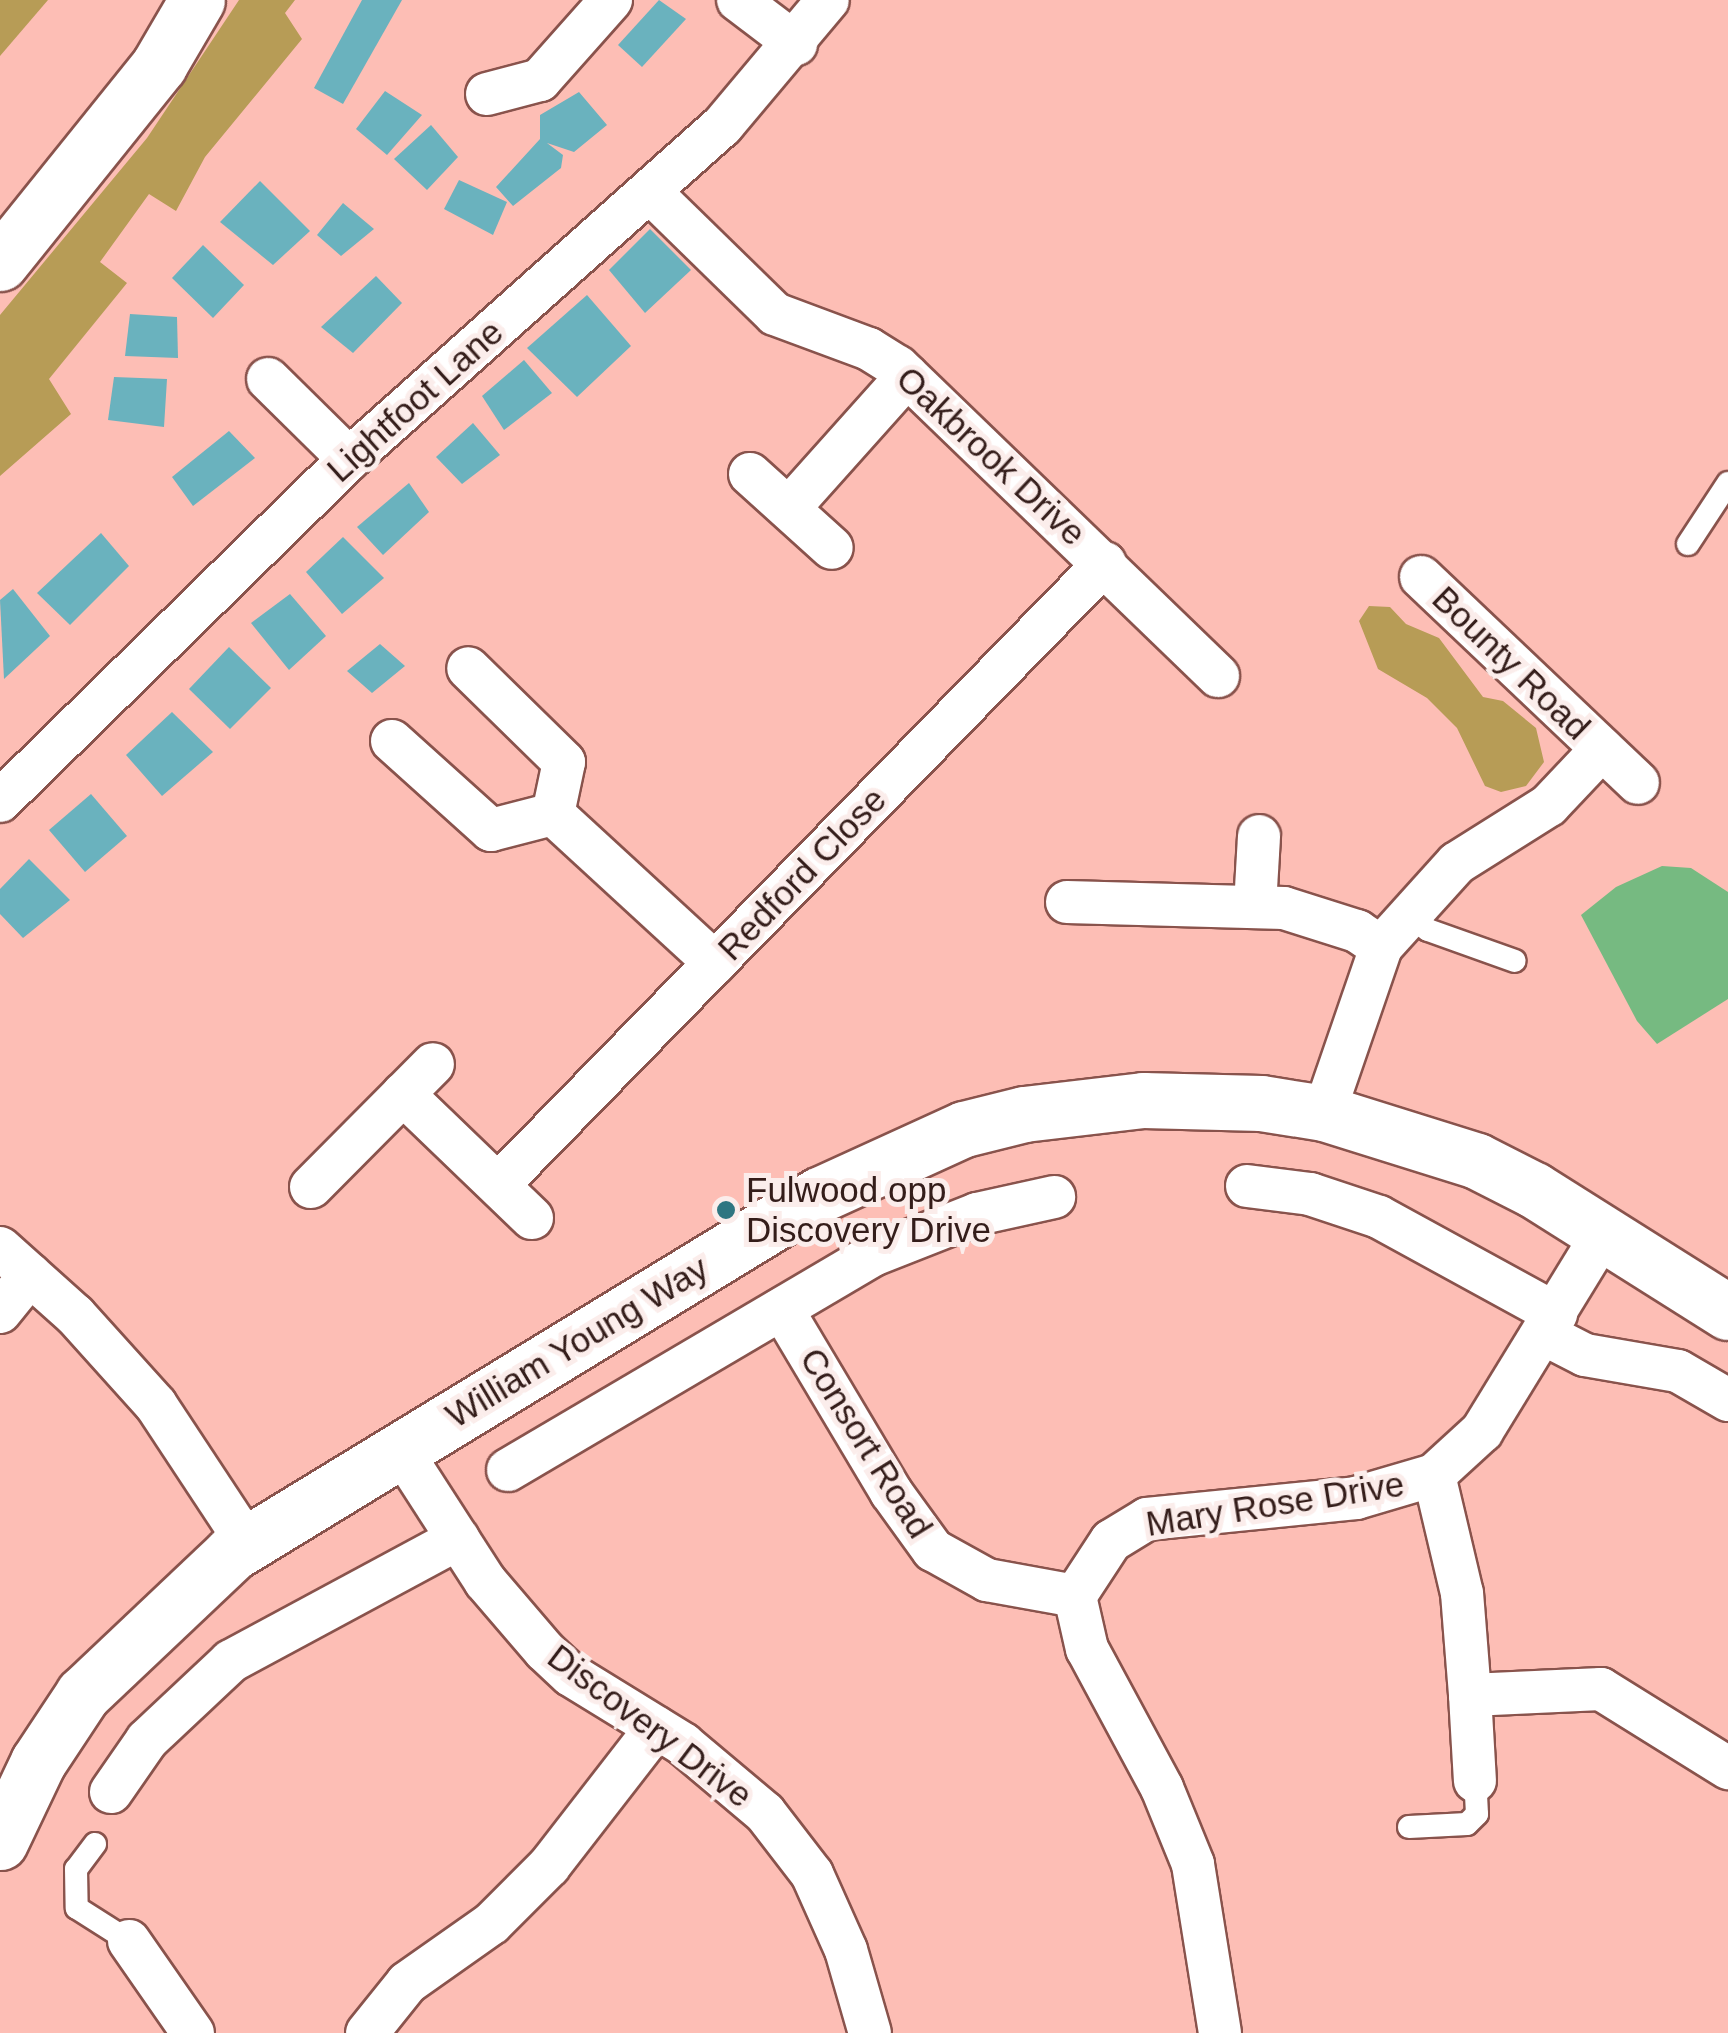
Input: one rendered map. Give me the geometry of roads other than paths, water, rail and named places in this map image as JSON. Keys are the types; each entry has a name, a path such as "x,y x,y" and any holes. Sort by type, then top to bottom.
{"main road":[{"path":"0,263 159,65 197,0"},
{"name":"William Young Way","path":"0,1842 38,1762 84,1694 182,1594 247,1542 819,1195 964,1130 1024,1114 1143,1100 1227,1100 1324,1114 1476,1161 1604,1232 1728,1312"}],"street":[{"path":"487,94 540,80 611,0"},
{"path":"738,0 796,44"},
{"name":"Lightfoot Lane","path":"0,801 348,459 651,193 796,44 828,0"},
{"name":"Oakbrook Drive","path":"651,193 775,314 869,349 907,376 1218,676"},
{"path":"790,507 907,376"},
{"path":"268,379 348,459"},
{"path":"750,474 832,548"},
{"name":"Redford Close","path":"498,1185 1105,563"},
{"name":"Bounty Road","path":"1421,577 1638,783"},
{"path":"468,668 564,762 553,814"},
{"path":"392,741 491,830 553,814"},
{"name":"Bounty Road","path":"1324,1114 1394,930 1456,864 1549,805 1602,749"},
{"path":"553,814 714,963"},
{"path":"1255,906 1259,836"},
{"path":"1067,902 1255,906 1357,931 1394,930"},
{"path":"311,1188 433,1064"},
{"path":"403,1094 532,1218"},
{"path":"1247,1186 1310,1194 1379,1217 1550,1324 1585,1355 1678,1371 1728,1400"},
{"name":"Consort Road","path":"508,1470 873,1254 932,1230 1054,1197"},
{"name":"Mary Rose Drive","path":"1075,1596 1111,1540 1147,1519 1356,1498 1434,1475 1482,1431 1604,1232"},
{"path":"0,1312 15,1261 75,1315 156,1406 247,1542"},
{"name":"Consort Road","path":"782,1308 891,1492 933,1550 1003,1585 1075,1596"},
{"name":"Discovery Drive","path":"400,1449 458,1539 545,1651 571,1675 656,1728 766,1813 812,1874 846,1950 870,2033"},
{"path":"1434,1475 1462,1593 1475,1781"},
{"path":"111,1792 147,1740 231,1662 458,1539"},
{"path":"1075,1596 1087,1649 1162,1788 1193,1864 1220,2033"},
{"path":"1470,1695 1601,1688 1728,1768"},
{"path":"367,2033 406,1983 492,1923 549,1866 656,1728"},
{"path":"129,1941 193,2033"}],"lane":[{"path":"1688,544 1728,483"},
{"path":"1394,930 1428,930 1515,961"},
{"path":"1410,1827 1467,1824 1477,1814 1475,1781"},
{"path":"95,1844 76,1869 77,1908 129,1941"}],"place":[{"name":"Fulwood opp Discovery Drive","path":"726,1210"}]}
